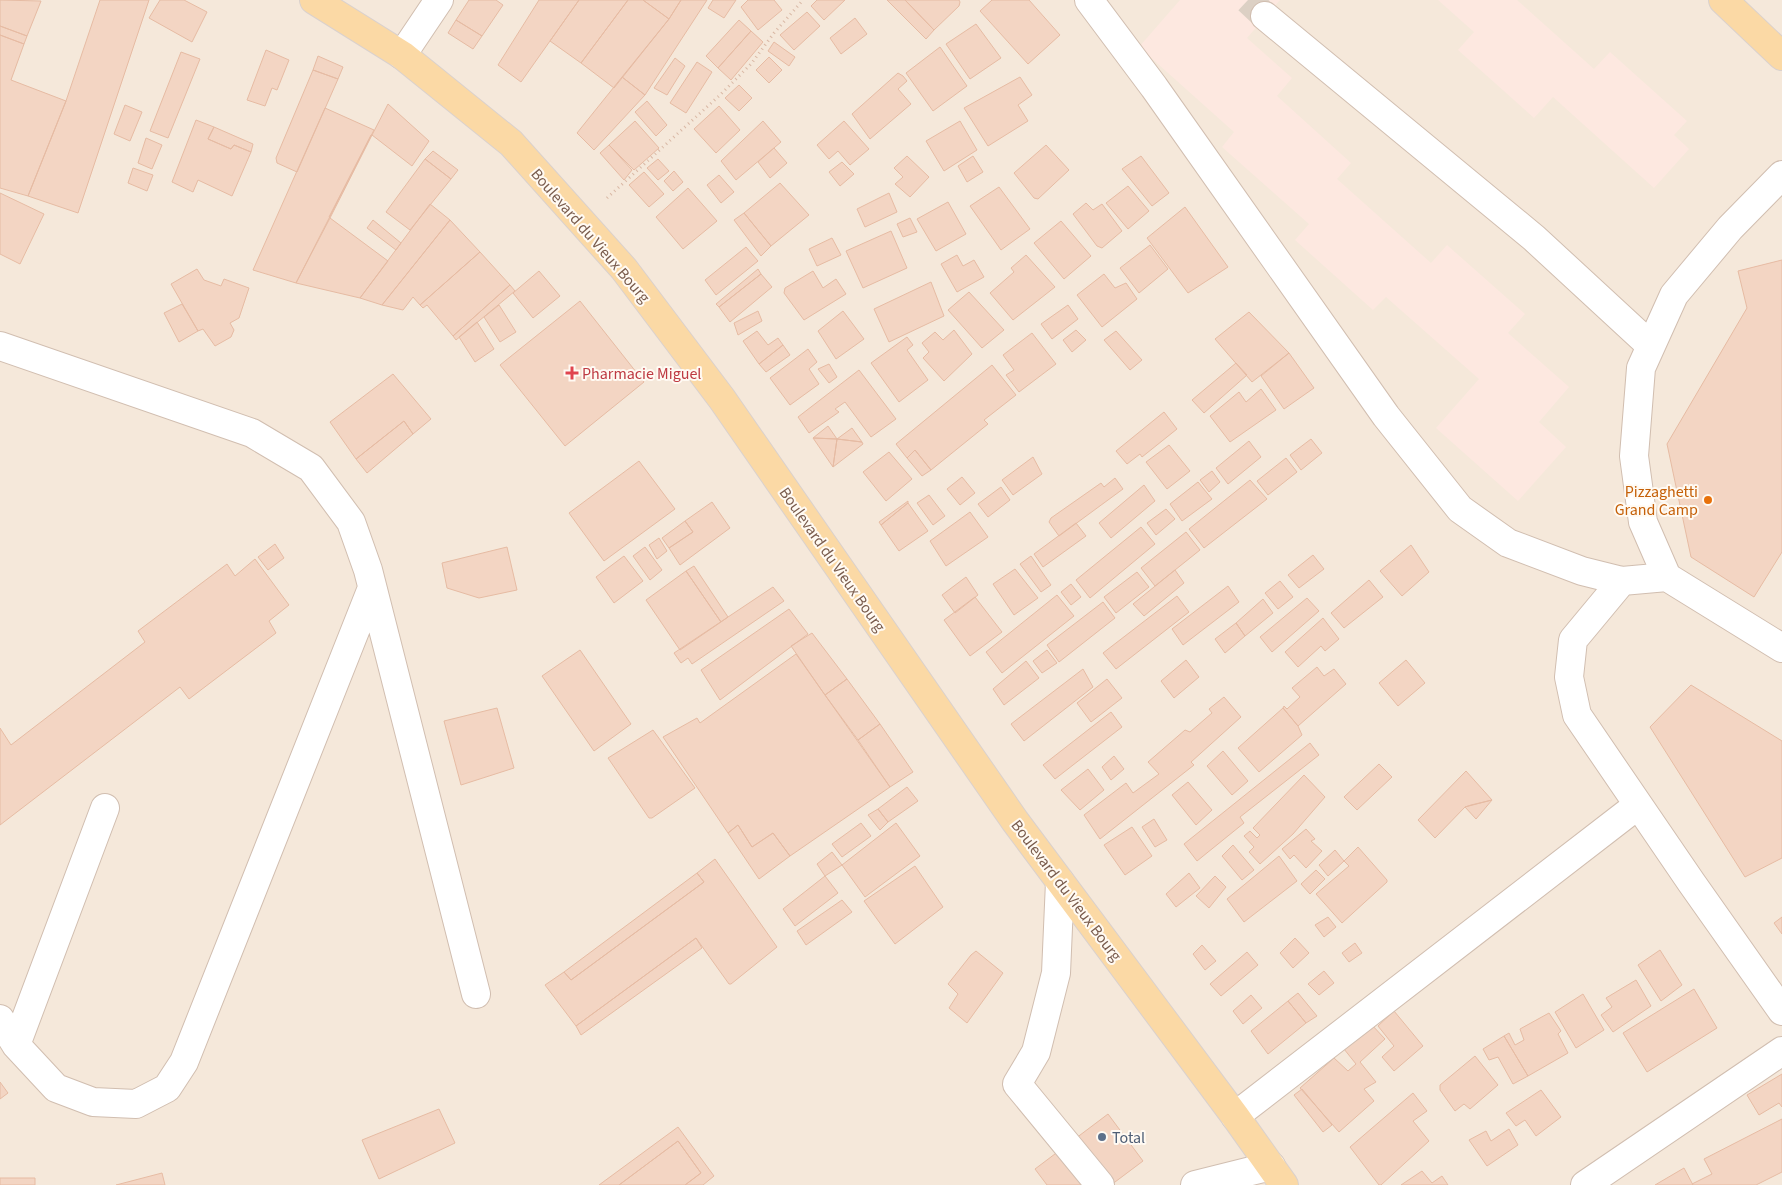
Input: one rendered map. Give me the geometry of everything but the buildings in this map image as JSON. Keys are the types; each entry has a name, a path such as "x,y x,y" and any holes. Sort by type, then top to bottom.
{"main road":[{"name":"Boulevard du Vieux Bourg","path":"314,0 402,55 511,143 624,269 722,399 1015,821 1235,1116 1277,1176"},
{"path":"1723,0 1782,56"}],"street":[{"path":"402,55 438,0"},
{"path":"1088,0 1154,87 1386,416 1460,509 1508,543 1582,571 1622,581 1668,577"},
{"path":"1265,16 1534,238 1651,346"},
{"path":"1782,175 1730,228 1674,296 1641,368 1634,456 1643,522 1668,577 1782,648"},
{"path":"0,346 252,433 311,468 351,522 368,570 476,994"},
{"path":"1622,581 1573,640 1569,677 1577,715 1782,1011"},
{"path":"0,1019 16,1045 56,1088 93,1102 136,1104 167,1088 184,1062 372,588"},
{"path":"1235,1116 1638,805"},
{"path":"16,1045 104,808"},
{"path":"1060,882 1056,973 1036,1052 1017,1084 1100,1185"},
{"path":"1585,1185 1782,1051"},
{"path":"1195,1185 1277,1176"}],"path":[{"path":"582,222 751,64 774,33 803,0"}],"shaded area":[{"path":"0,0 1782,0 1782,1185 0,1185"},
{"path":"1180,0 1280,0 1247,38 1292,78 1277,96 1351,163 1337,179 1431,263 1447,245 1525,314 1508,333 1569,387 1539,422 1566,447 1518,501 1436,428 1479,379 1386,297 1373,310 1295,240 1309,224 1222,147 1234,132 1139,47"},
{"path":"1438,0 1517,0 1594,69 1610,52 1687,121 1674,135 1689,149 1654,188 1553,97 1534,118 1458,50 1474,32"}],"tunnel":[{"path":"1248,0 1265,16"}],"place":[{"name":"Pharmacie Miguel","path":"572,373"},
{"name":"Pizzaghetti Grand Camp","path":"1708,500"},
{"name":"Total","path":"1102,1137"}]}
